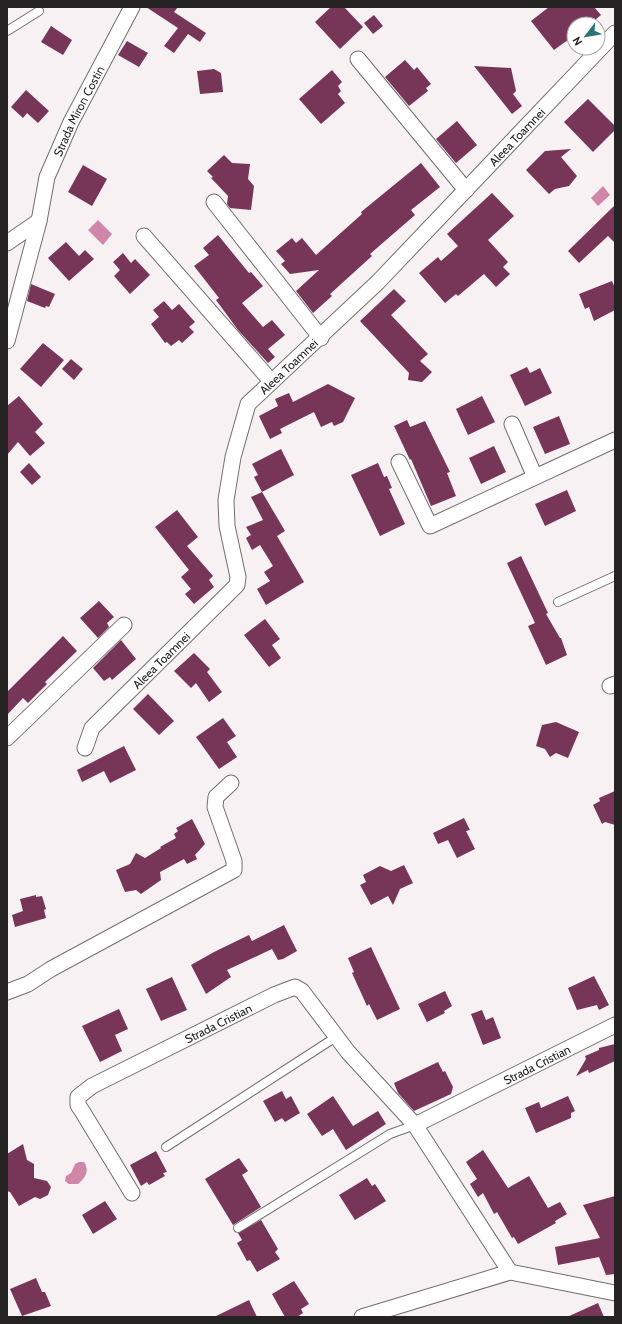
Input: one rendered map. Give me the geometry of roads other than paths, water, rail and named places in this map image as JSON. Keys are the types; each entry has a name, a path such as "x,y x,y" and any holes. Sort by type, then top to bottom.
{"street":[{"name":"Strada Miron Costin","path":"7,341 39,221 47,177 68,129 97,71 132,7"},
{"name":"Aleea Toamnei","path":"85,748 92,728 237,586 238,577 227,526 226,500 233,457 248,404 378,282 615,33"},
{"path":"358,59 466,190"},
{"path":"214,202 320,338"},
{"path":"7,243 39,221"},
{"path":"144,236 271,381"},
{"path":"512,424 535,477"},
{"path":"399,462 430,526 615,440"},
{"path":"7,738 124,625"},
{"path":"7,992 28,984 51,969 234,870 234,861 215,807 216,797 231,783"},
{"name":"Strada Cristian","path":"132,1193 78,1105 78,1097 92,1086 204,1030 295,987 302,991 348,1052 416,1125 510,1272"},
{"name":"Strada Cristian","path":"416,1125 615,1025"},
{"path":"362,1317 510,1272 615,1293"}],"lane":[{"path":"7,31 39,12"},
{"path":"558,602 615,576"},
{"path":"166,1147 336,1037"},
{"path":"238,1228 390,1134 416,1125"}]}
